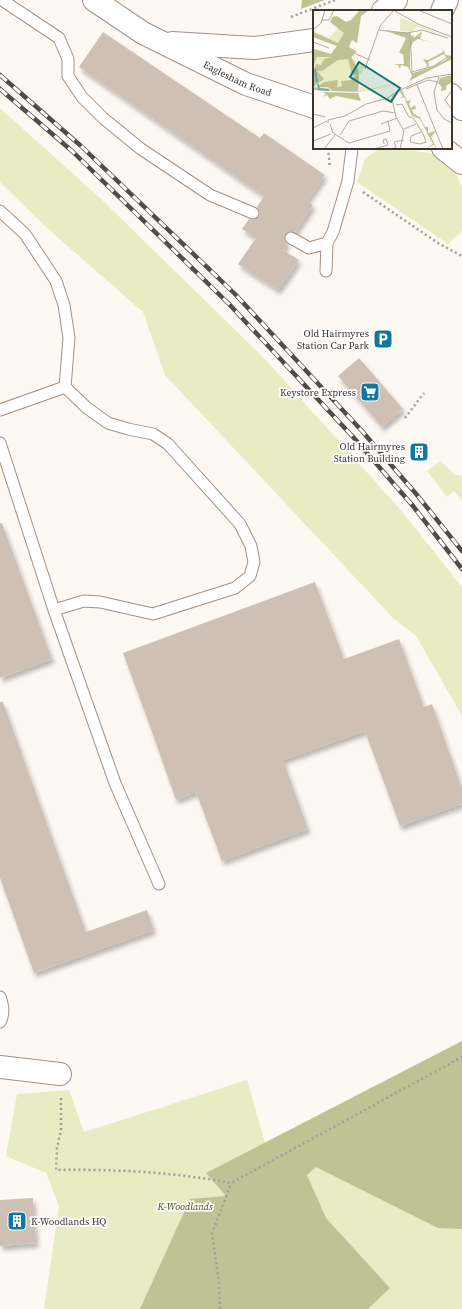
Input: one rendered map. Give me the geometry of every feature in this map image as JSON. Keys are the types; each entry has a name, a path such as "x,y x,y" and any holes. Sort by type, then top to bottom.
{"main road":[{"path":"384,10 396,0"},
{"path":"442,10 447,0"},
{"name":"Eaglesham Road","path":"108,4 143,33 246,84 313,107"},
{"name":"Eaglesham Road","path":"163,42 254,48 313,40"},
{"path":"452,96 462,109"},
{"path":"445,149 462,163"},
{"path":"0,1067 60,1074"}],"lane":[{"path":"2,0 59,38 68,59 68,76 82,97 103,118 141,150 210,195 253,213"},
{"path":"326,271 326,243 333,232 348,181 352,149"},
{"path":"0,211 25,234 56,281 64,305 69,338 65,387"},
{"path":"291,238 309,248 326,243"},
{"path":"0,410 65,387"},
{"path":"54,610 84,602 100,602 153,614 235,588 250,576 254,562 251,546 240,524 168,444 153,434 108,423 87,408 65,387"},
{"path":"0,443 54,610 115,783 159,884"},
{"path":"0,997 2,1002 2,1018 0,1022"}],"path":[{"path":"328,149 329,168 438,243 462,256"},
{"path":"406,418 424,394"},
{"path":"60,1074 61,1130 57,1148 56,1170 91,1169 196,1176 231,1183 462,1058"},
{"path":"220,1309 219,1282 212,1234 231,1183"}],"green space":[{"path":"302,0 325,0 301,9"},
{"path":"0,108 100,198 265,359 399,508 462,587 462,716 416,636 393,618 165,375 143,312 47,228 0,182"},
{"path":"377,150 404,150 428,153 439,157 449,164 456,174 462,188 462,231 448,244 357,182 365,159"},
{"path":"440,461 456,475 462,476 462,501 454,491 447,497 427,471"},
{"name":"K-Woodlands","path":"462,1041 462,1309 44,1309 59,1206 46,1173 6,1156 17,1094 69,1090 84,1132 247,1080 265,1143"},
{"path":"462,1041 462,1229 438,1228 316,1167 307,1175 326,1218 390,1288 368,1309 140,1309 190,1199 226,1196 206,1173"}],"building":[{"path":"103,32 260,138 264,133 325,175 307,201 313,205 295,232 290,231 285,235 284,238 287,244 283,250 299,260 278,290 238,264 256,238 242,229 249,219 254,220 259,216 260,212 257,207 264,196 79,67"},
{"name":"Keystore Express","path":"359,358 403,409 382,427 338,376"},
{"path":"0,523 2,523 52,659 0,678"},
{"path":"315,582 344,659 399,639 424,707 432,704 462,788 462,804 400,826 365,731 283,760 308,829 222,861 196,792 176,800 123,653"},
{"path":"0,702 3,702 86,932 147,910 154,930 34,973 0,878"},
{"name":"K-Woodlands HQ","path":"33,1198 36,1243 0,1246 0,1200"}],"railway":[{"path":"0,75 81,146 235,294 362,431 417,495 462,551"},
{"path":"0,89 72,151 229,304 354,438 413,506 462,569"}],"place":[{"name":"Old Hairmyres Station Car Park","path":"383,339"},
{"name":"Keystore Express","path":"370,392"},
{"name":"Old Hairmyres Station Building","path":"419,452"},
{"name":"K-Woodlands HQ","path":"17,1221"}]}
